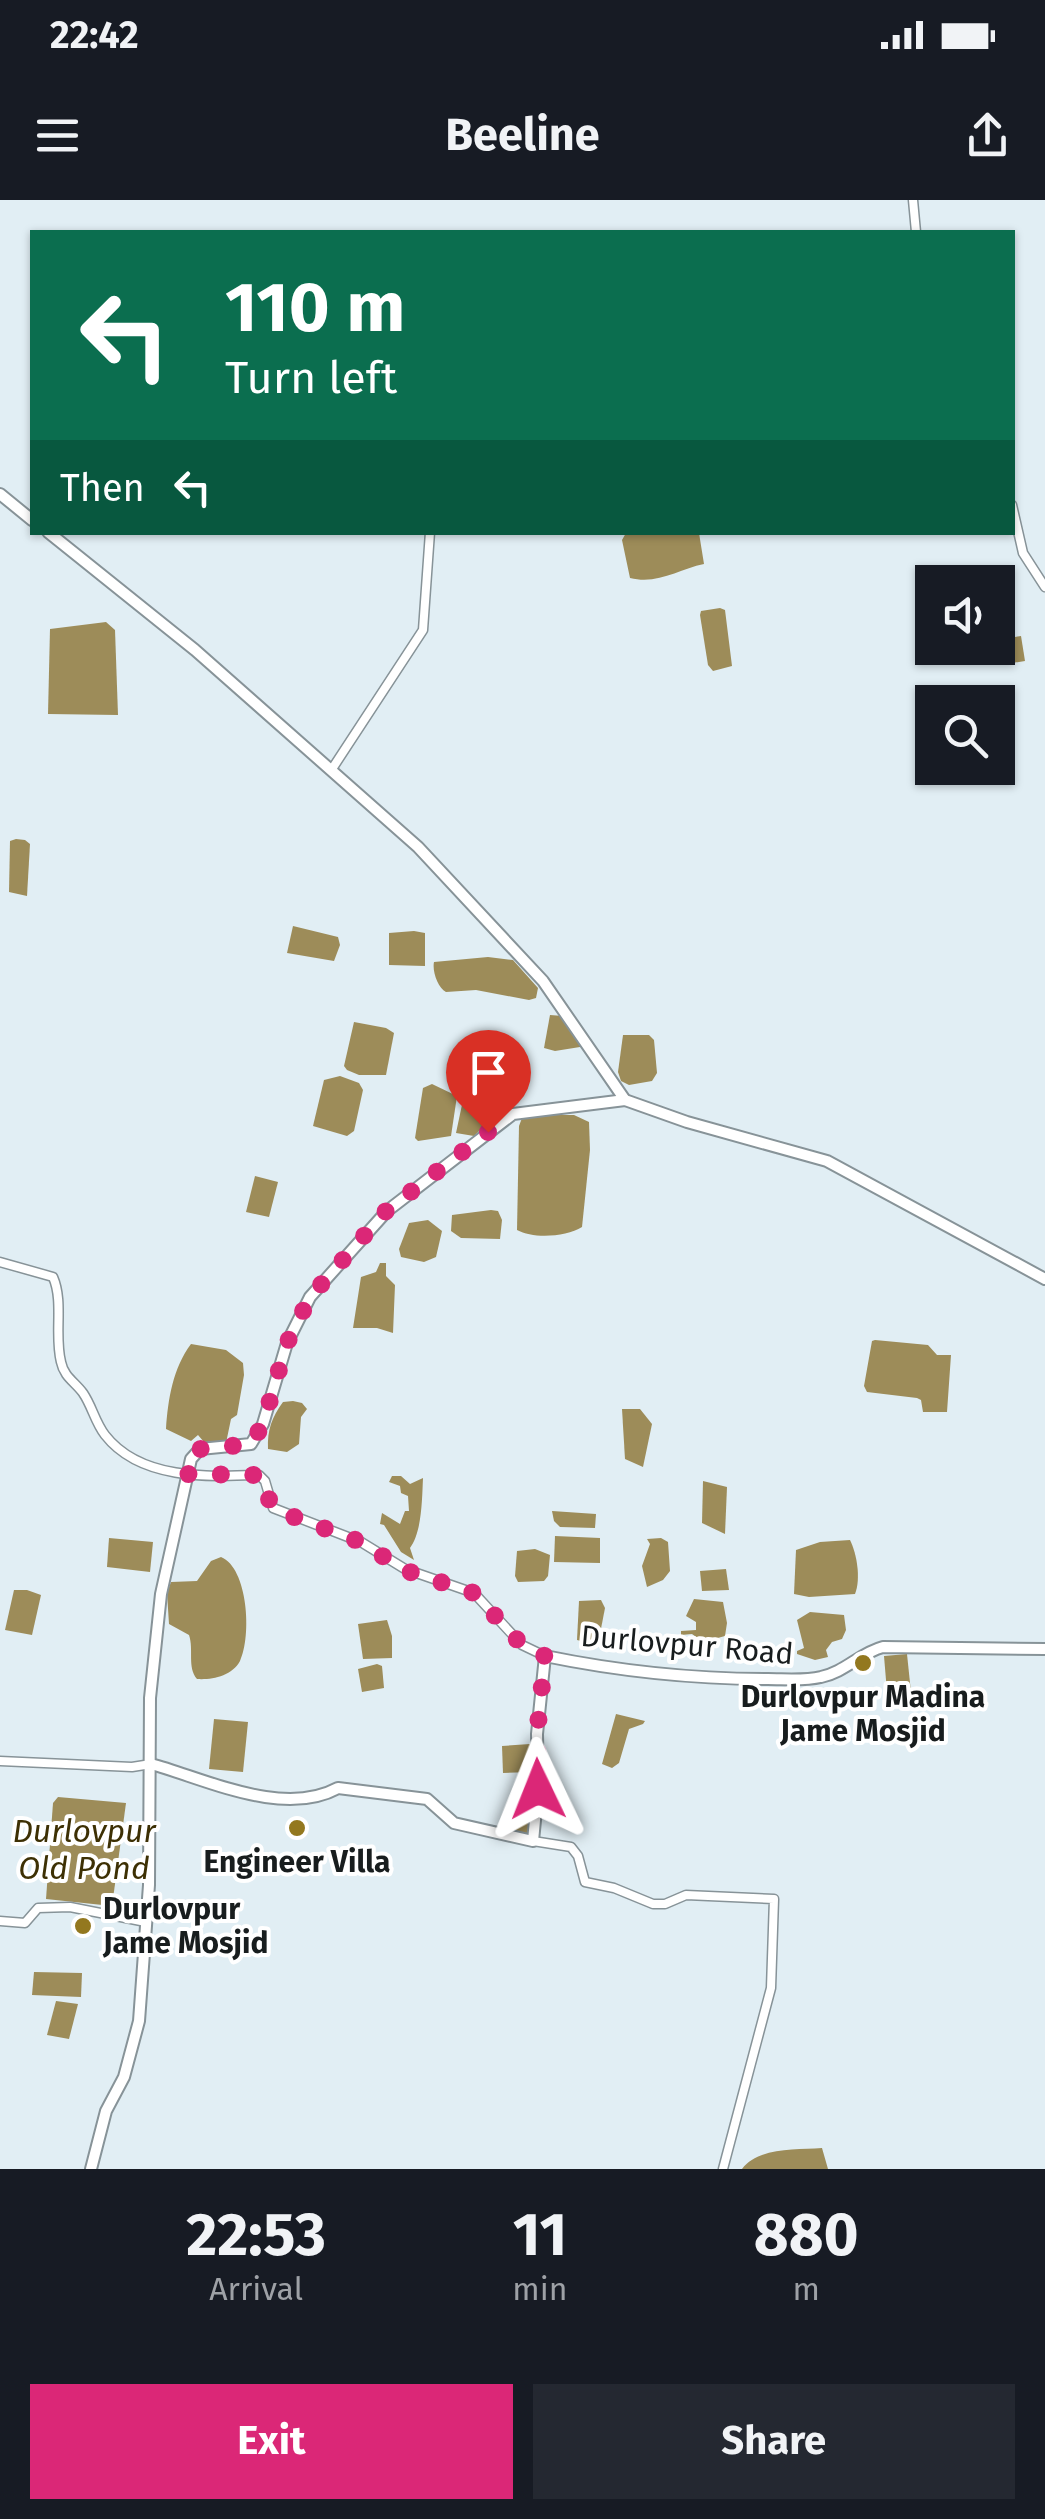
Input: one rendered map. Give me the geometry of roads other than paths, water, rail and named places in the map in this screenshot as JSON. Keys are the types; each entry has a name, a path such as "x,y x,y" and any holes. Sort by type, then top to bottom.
{"street":[{"path":"912,200 916,230"},
{"path":"0,494 30,518"},
{"path":"1015,518 1023,552 1045,586"},
{"path":"52,535 195,650 418,847 542,982 625,1100"},
{"path":"332,769 423,630 430,535"},
{"path":"91,2169 106,2111 124,2076 139,2021 152,1764 150,1698 161,1594 186,1474 200,1449 251,1444 263,1424 287,1343 310,1297 386,1211 514,1114 625,1100 687,1122 827,1160 1045,1279"},
{"path":"0,1262 50,1275 54,1280 61,1364 66,1376 83,1393 108,1438 140,1462 186,1474 259,1475 265,1481 273,1508 361,1542 404,1570 474,1593 522,1645 545,1656"},
{"name":"Durlovpur Road","path":"533,1842 545,1656 631,1670 749,1679 812,1679 833,1675 866,1653 883,1647 1045,1648"},
{"path":"0,1761 132,1767 152,1764 266,1796 298,1798 325,1795 338,1788 428,1799 454,1824 571,1848 578,1856 585,1882 614,1888 653,1904 666,1904 686,1895 774,1899 771,1988 723,2169"},
{"path":"0,1921 25,1923 38,1908 58,1906 146,1922"}],"water":[{"path":"625,535 699,535 704,564 659,578 630,578 622,540"},
{"path":"725,610 732,666 713,671 708,665 700,615 701,611"},
{"path":"106,622 115,630 118,715 48,714 50,629"},
{"path":"1021,636 1025,661 1015,663 1015,637"},
{"path":"10,841 30,844 27,896 9,892"},
{"path":"293,926 338,937 340,945 334,961 287,953"},
{"path":"389,933 425,933 425,966 389,965"},
{"path":"488,957 513,960 538,988 536,998 476,990 446,992 438,983 434,962"},
{"path":"550,1015 563,1016 580,1047 555,1051 544,1048"},
{"path":"354,1022 394,1033 386,1075 359,1075 344,1066"},
{"path":"623,1035 649,1035 654,1040 657,1073 652,1081 629,1085 621,1081 618,1072"},
{"path":"340,1076 359,1083 363,1090 354,1131 347,1136 313,1126 324,1080"},
{"path":"432,1084 457,1096 451,1136 418,1141 415,1138 423,1088"},
{"path":"463,1100 495,1112 474,1136 456,1133"},
{"path":"574,1115 589,1122 582,1227 559,1235 540,1236 517,1230 519,1126 522,1118"},
{"path":"255,1176 278,1182 269,1217 246,1212"},
{"path":"498,1211 502,1220 500,1239 461,1238 451,1231 452,1215"},
{"path":"428,1220 442,1231 436,1257 424,1262 401,1257 399,1249 409,1223"},
{"path":"380,1263 386,1263 386,1276 395,1285 393,1333 353,1328 361,1277 376,1272"},
{"path":"875,1340 928,1345 937,1355 951,1355 947,1412 923,1412 917,1398 867,1392 864,1386"},
{"path":"191,1344 226,1350 243,1363 237,1415 231,1419 226,1443 204,1442 198,1435 191,1441 166,1429 172,1384"},
{"path":"293,1401 307,1409 301,1417 299,1444 287,1452 268,1449 269,1430 276,1413 283,1402"},
{"path":"622,1409 640,1409 652,1424 643,1467 625,1459"},
{"path":"392,1476 401,1476 410,1484 423,1478 419,1524 410,1548 414,1560 401,1552 380,1524 382,1513 400,1524 405,1511 409,1511 408,1496 401,1493 400,1486 389,1482"},
{"path":"703,1481 727,1487 725,1534 702,1523"},
{"path":"552,1511 596,1514 595,1528 560,1527"},
{"path":"555,1536 600,1538 600,1563 554,1562"},
{"path":"109,1538 153,1542 150,1572 107,1567"},
{"path":"647,1539 668,1542 670,1571 663,1580 647,1587 642,1566 650,1544"},
{"path":"850,1540 857,1567 855,1594 794,1594 796,1550 820,1542"},
{"path":"535,1549 550,1555 548,1576 544,1581 518,1582 517,1551"},
{"path":"221,1557 237,1574 242,1588 244,1650 240,1661 227,1674 197,1679 192,1669 189,1635 169,1624 167,1593 171,1582 197,1581 211,1561"},
{"path":"726,1569 729,1590 702,1591 700,1571"},
{"path":"14,1590 41,1595 32,1635 5,1630"},
{"path":"694,1599 723,1602 725,1636 703,1642 692,1634 681,1635 681,1631 696,1630 696,1622 686,1616"},
{"path":"601,1600 605,1608 599,1639 577,1640 579,1601"},
{"path":"810,1612 844,1615 846,1630 842,1639 832,1642 826,1650 828,1657 815,1660 797,1654 804,1648 797,1620"},
{"path":"387,1620 392,1658 363,1659 358,1624"},
{"path":"907,1654 912,1702 888,1704 884,1656"},
{"path":"382,1666 384,1688 362,1692 358,1669"},
{"path":"616,1714 645,1721 629,1729 619,1763 612,1768 602,1764"},
{"path":"214,1719 248,1722 243,1772 209,1769"},
{"path":"530,1744 532,1772 503,1773 502,1746"},
{"path":"533,1796 529,1834 508,1832 510,1798"},
{"name":"Durlovpur Old Pond","path":"58,1797 126,1803 112,1906 46,1899 53,1803"},
{"path":"34,1972 82,1973 81,1997 32,1995"},
{"path":"56,2001 78,2004 69,2039 47,2035"},
{"path":"822,2148 828,2169 742,2169 768,2153"}],"place":[{"name":"Durlovpur Madina Jame Mosjid","path":"863,1663"},
{"name":"Engineer Villa","path":"297,1828"},
{"name":"Durlovpur Jame Mosjid","path":"83,1926"}]}
